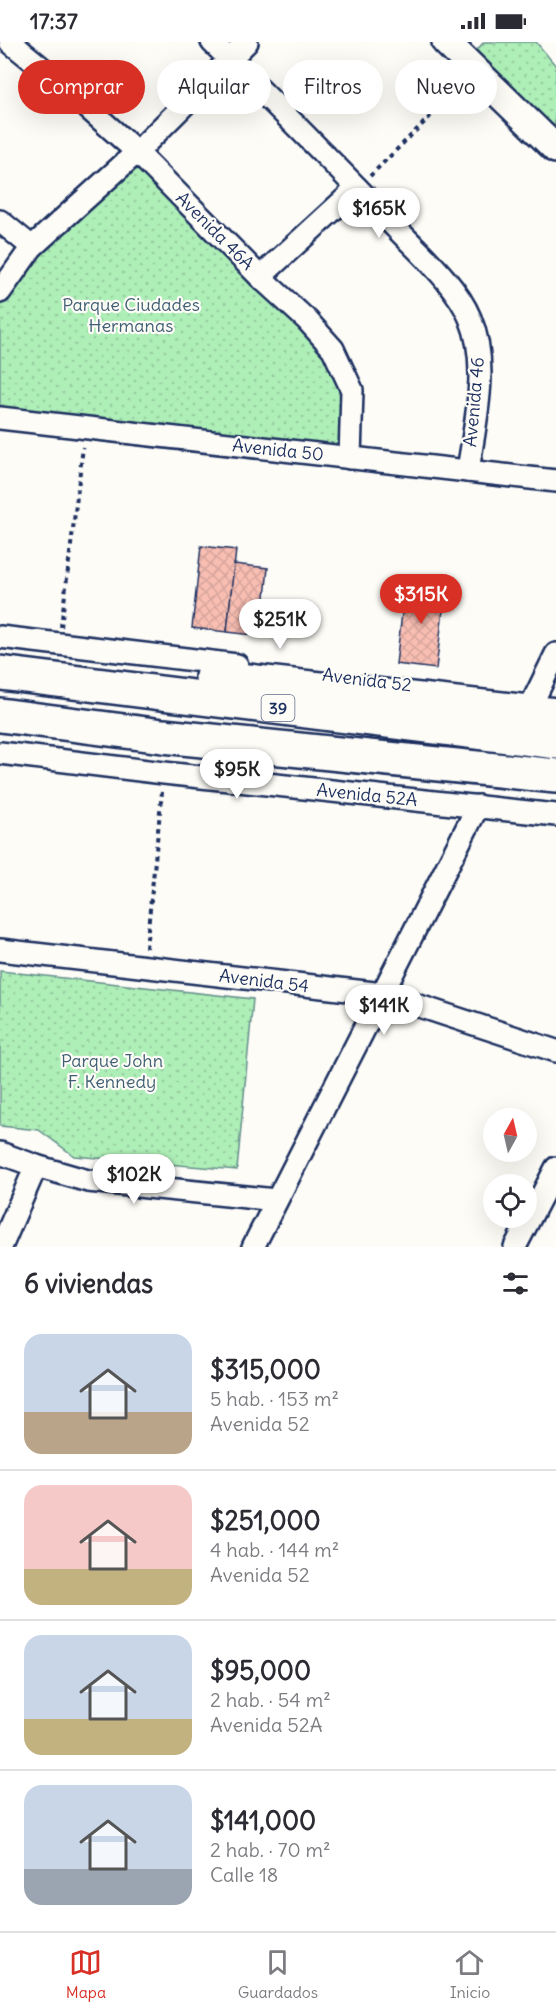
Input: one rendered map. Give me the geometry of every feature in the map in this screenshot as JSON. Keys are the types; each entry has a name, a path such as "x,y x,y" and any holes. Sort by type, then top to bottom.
{"highway":[{"path":"53,680 171,672 545,707"},
{"name":"39","path":"0,673 556,742"},
{"name":"39","path":"0,715 163,736 556,776"},
{"path":"163,736 326,764 556,794"}],"street":[{"name":"Avenida 46A","path":"10,42 53,77 136,152 260,277 307,320 333,349 352,390 350,458"},
{"name":"Avenida 46","path":"212,42 230,60"},
{"path":"230,60 247,42"},
{"path":"457,46 468,60"},
{"path":"497,90 556,148"},
{"name":"Avenida 46","path":"271,101 450,284 470,317 480,352 479,391 468,471"},
{"path":"0,292 32,247 175,114"},
{"path":"260,277 357,188"},
{"path":"0,221 32,247"},
{"name":"Avenida 50","path":"0,418 556,480"},
{"name":"Avenida 52","path":"0,637 545,707 556,702"},
{"path":"545,707 556,654"},
{"name":"Avenida 52A","path":"0,753 556,815"},
{"path":"253,1247 478,806"},
{"name":"Avenida 54","path":"0,950 383,994 556,1051"},
{"path":"0,1154 88,1180 276,1200"},
{"path":"1,1247 36,1166"},
{"path":"514,1247 556,1168"}],"path":[{"path":"357,188 433,114"},
{"path":"59,644 86,428"},
{"path":"144,967 164,773"}],"green space":[{"path":"484,42 536,42 556,66 555,128 497,73 497,60 483,60 475,52"},
{"name":"Parque Ciudades Hermanas","path":"137,152 307,320 352,390 350,458 0,418 0,292"},
{"name":"Parque John F. Kennedy","path":"0,971 253,999 237,1170 74,1156 39,1130 0,1126"}],"building":[{"path":"201,546 236,550 227,632 192,628"},
{"path":"234,564 268,568 261,636 227,632"},
{"path":"406,580 446,585 436,669 396,664"}]}
